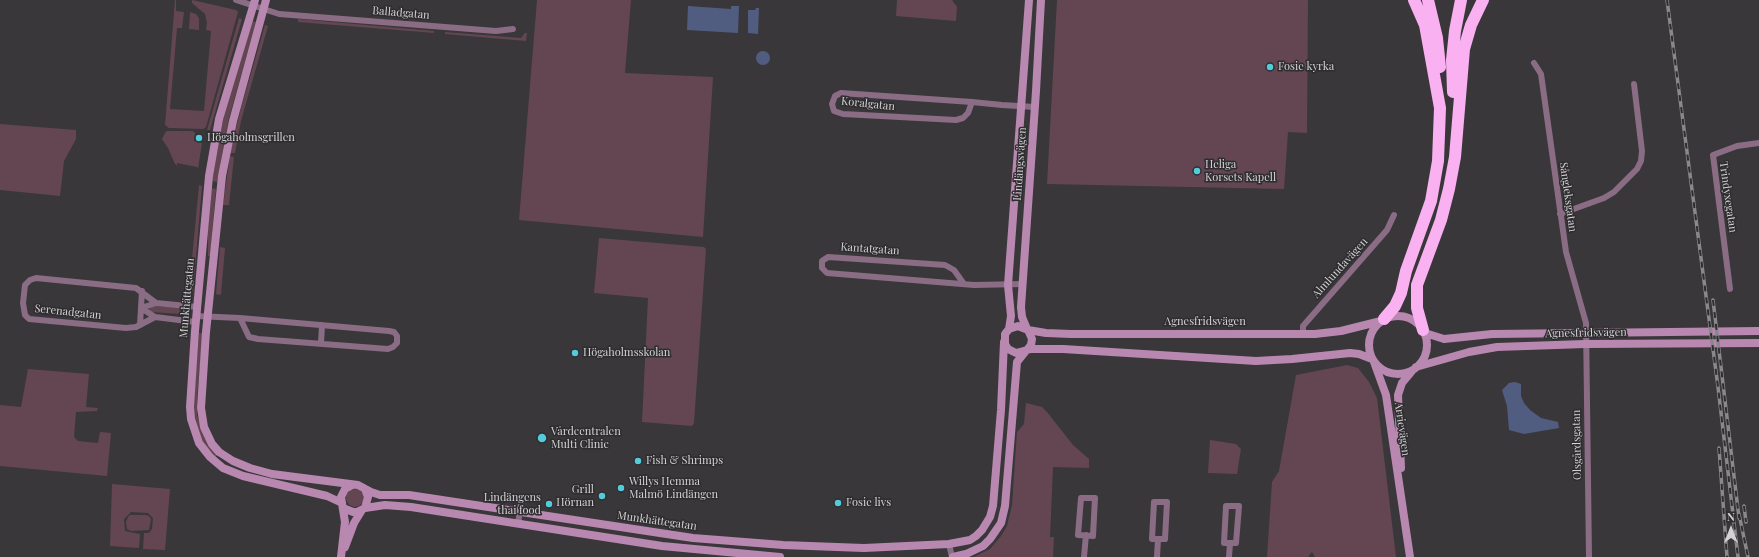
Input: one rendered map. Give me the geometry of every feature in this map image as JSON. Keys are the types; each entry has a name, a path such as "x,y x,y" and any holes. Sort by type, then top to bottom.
{"highway":[{"path":"1414,0 1425,25 1440,108"},
{"path":"1382,320 1399,300 1406,271 1431,201 1438,161 1440,108 1439,55 1433,18 1428,0"},
{"path":"1455,157 1452,60 1455,31 1461,0"},
{"path":"1424,332 1417,308 1417,285 1445,206 1455,157 1464,49 1471,25 1483,0"}],"street":[{"name":"Balladgatan","path":"236,0 254,2 264,8 280,14 496,31 513,29"},
{"name":"Munkhättegatan","path":"266,0 232,121 218,206 201,408 204,427 215,448 229,459 250,468 272,474 358,485 380,495 409,495 667,534 783,545 864,548 949,544"},
{"name":"Lindängsvägen","path":"949,544 970,540 976,536 982,530 990,517 993,506 1001,410 1004,342 1005,334 1009,329 1011,316 1008,285 1029,0"},
{"name":"Lindängsvägen","path":"952,557 966,554 983,546 1001,524 1005,506 1016,370 1018,362 1032,342 1021,312 1041,0"},
{"name":"Munkhättegatan","path":"254,2 219,119 209,176 196,307 190,407 191,419 196,436 204,450 215,462 230,472 327,496 353,512 363,509 395,506 662,546 780,557"},
{"name":"Sångleksgatan","path":"1534,63 1541,74 1560,214 1570,269 1586,323 1585,334"},
{"path":"1560,214 1604,198 1614,192 1637,169 1642,151 1634,84"},
{"name":"Koralgatan","path":"972,102 968,113 963,118 956,120 843,114 834,111 832,104 835,96 841,93 972,102 1035,107"},
{"name":"Trindyxegatan","path":"1730,289 1713,155 1737,146 1759,143"},
{"name":"Almlundavägen","path":"1303,333 1303,326 1387,230 1394,215"},
{"name":"Kantatgatan","path":"964,284 954,270 945,265 828,257 822,262 822,268 826,273 964,284 1023,284"},
{"name":"Serenadgatan","path":"155,317 136,328 29,319 24,311 25,285 30,280 36,278 136,288 156,303"},
{"path":"140,325 142,291"},
{"path":"141,308 156,303 196,307"},
{"path":"141,308 155,317 196,319 208,317 240,318 389,331 394,332 397,336 397,342 388,350 249,337 240,318"},
{"path":"1004,342 1010,351 1019,353 1038,349 1092,350 1256,361 1292,360 1350,353 1359,354 1373,360 1381,368 1390,373 1399,374 1415,369 1424,359 1427,344 1424,332 1415,321 1408,317 1396,316 1382,320 1372,331 1370,338 1369,347 1373,360"},
{"name":"Agnesfridsvägen","path":"1028,330 1046,333 1071,334 1303,333 1340,331 1382,320"},
{"path":"321,343 322,325"},
{"path":"1009,329 1018,326 1028,330"},
{"name":"Agnesfridsvägen","path":"1424,332 1444,339 1492,334 1759,331"},
{"name":"Olsgårdsgatan","path":"1585,334 1589,557"},
{"name":"Agnesfridsvägen","path":"1415,369 1460,354 1485,349 1585,344 1759,343"},
{"name":"Arrievägen","path":"1373,360 1386,395 1410,557"},
{"name":"Arrievägen","path":"1402,500 1398,395 1402,383 1415,369"},
{"path":"341,557 345,522 342,505 342,493 347,487 352,485"},
{"path":"341,557 354,523 363,509 368,497 365,489"},
{"path":"518,524 522,497"},
{"path":"1081,498 1095,498 1093,536 1086,535 1078,535 1081,498"},
{"path":"1154,502 1167,502 1164,539 1158,539 1152,539 1154,502"},
{"path":"1226,506 1239,506 1236,543 1230,543 1224,543 1226,506"},
{"path":"1084,557 1086,535"},
{"path":"1157,557 1158,539"},
{"path":"1229,557 1230,543"},
{"path":"949,544 952,557"}],"shaded area":[{"path":"175,0 176,11 184,12 182,28 177,28 170,109 204,111 211,31 206,30 207,23 205,14 192,3 192,0 236,10 238,12 206,127 203,129 169,128 165,125"},
{"path":"537,0 631,0 625,73 713,77 703,237 519,220"},
{"path":"897,0 952,0 957,7 956,21 896,16"},
{"path":"1057,0 1308,0 1307,133 1288,132 1284,189 1047,184"},
{"path":"190,12 196,14 199,18 199,30 189,29"},
{"path":"239,18 242,19 240,26 210,130 207,130"},
{"path":"298,19 434,31 434,33 298,22"},
{"path":"251,21 256,22 229,118 217,182 212,181 223,119"},
{"path":"265,25 268,26 241,121 235,153 230,153 241,108"},
{"path":"445,32 521,38 525,33 527,33 526,41 445,34"},
{"path":"0,124 76,130 76,139 64,161 60,196 0,190"},
{"path":"167,131 193,131 195,133 194,141 202,143 198,169 197,167 177,163 177,166 175,164 162,139"},
{"path":"230,156 234,157 229,205 223,205"},
{"path":"199,185 202,186 193,292 189,290"},
{"path":"211,188 216,189 210,256 208,256 208,228"},
{"path":"599,238 704,247 706,249 694,423 692,426 642,422 648,298 594,293"},
{"path":"220,247 225,248 220,295 216,294"},
{"path":"152,306 181,308 181,314 151,312 149,309"},
{"path":"199,333 203,333 197,398 197,415 205,438 218,455 215,457 201,440 196,427 193,411"},
{"path":"1347,365 1358,368 1369,382 1377,398 1396,557 1315,557 1312,552 1308,557 1267,557 1272,482 1279,471 1296,375"},
{"path":"28,369 89,374 86,407 98,408 97,411 76,412 74,437 78,441 98,443 100,432 111,433 107,476 0,466 0,405 21,407"},
{"path":"1026,403 1042,407 1047,412 1073,445 1089,459 1089,468 1053,467 1050,537 1054,537 1053,557 974,557 990,549 1007,526 1012,505 1017,432 1024,424"},
{"path":"1210,440 1236,444 1241,449 1237,474 1208,473"},
{"path":"112,484 170,489 165,550 143,549 144,533 149,533 152,529 153,518 148,513 131,512 124,519 125,531 140,534 139,548 110,546"},
{"path":"351,489 359,489 364,494 362,505 359,507 351,507 346,502 346,494"},
{"path":"130,515 149,516 151,519 149,530 131,531 127,529 126,522"}],"water":[{"path":"688,6 731,9 731,6 739,6 738,33 687,30"},
{"path":"756,8 759,8 758,34 748,33 748,10 755,10"},
{"path":"760,51 766,51 770,55 770,61 766,65 760,65 756,61 756,55"},
{"path":"1515,382 1521,384 1521,396 1524,403 1530,410 1541,418 1558,422 1559,428 1524,434 1509,430 1507,406 1502,390 1509,383"}],"railway":[{"path":"1667,0 1718,387 1738,557"},
{"path":"1713,300 1739,518"},
{"path":"1719,448 1727,557"},
{"path":"1744,506 1746,522"},
{"path":"1739,514 1748,557"}],"place":[{"name":"Fosie kyrka","path":"1270,67"},
{"name":"Högaholmsgrillen","path":"199,138"},
{"name":"Heliga Korsets Kapell","path":"1197,171"},
{"name":"Högaholmsskolan","path":"575,353"},
{"name":"Vårdcentralen Multi Clinic","path":"542,438"},
{"name":"Fish & Shrimps","path":"638,461"},
{"name":"Willys Hemma Malmö Lindängen","path":"621,488"},
{"name":"Grill Hörnan","path":"602,496"},
{"name":"Fosie livs","path":"838,503"},
{"name":"Lindängens thai food","path":"549,504"}]}
